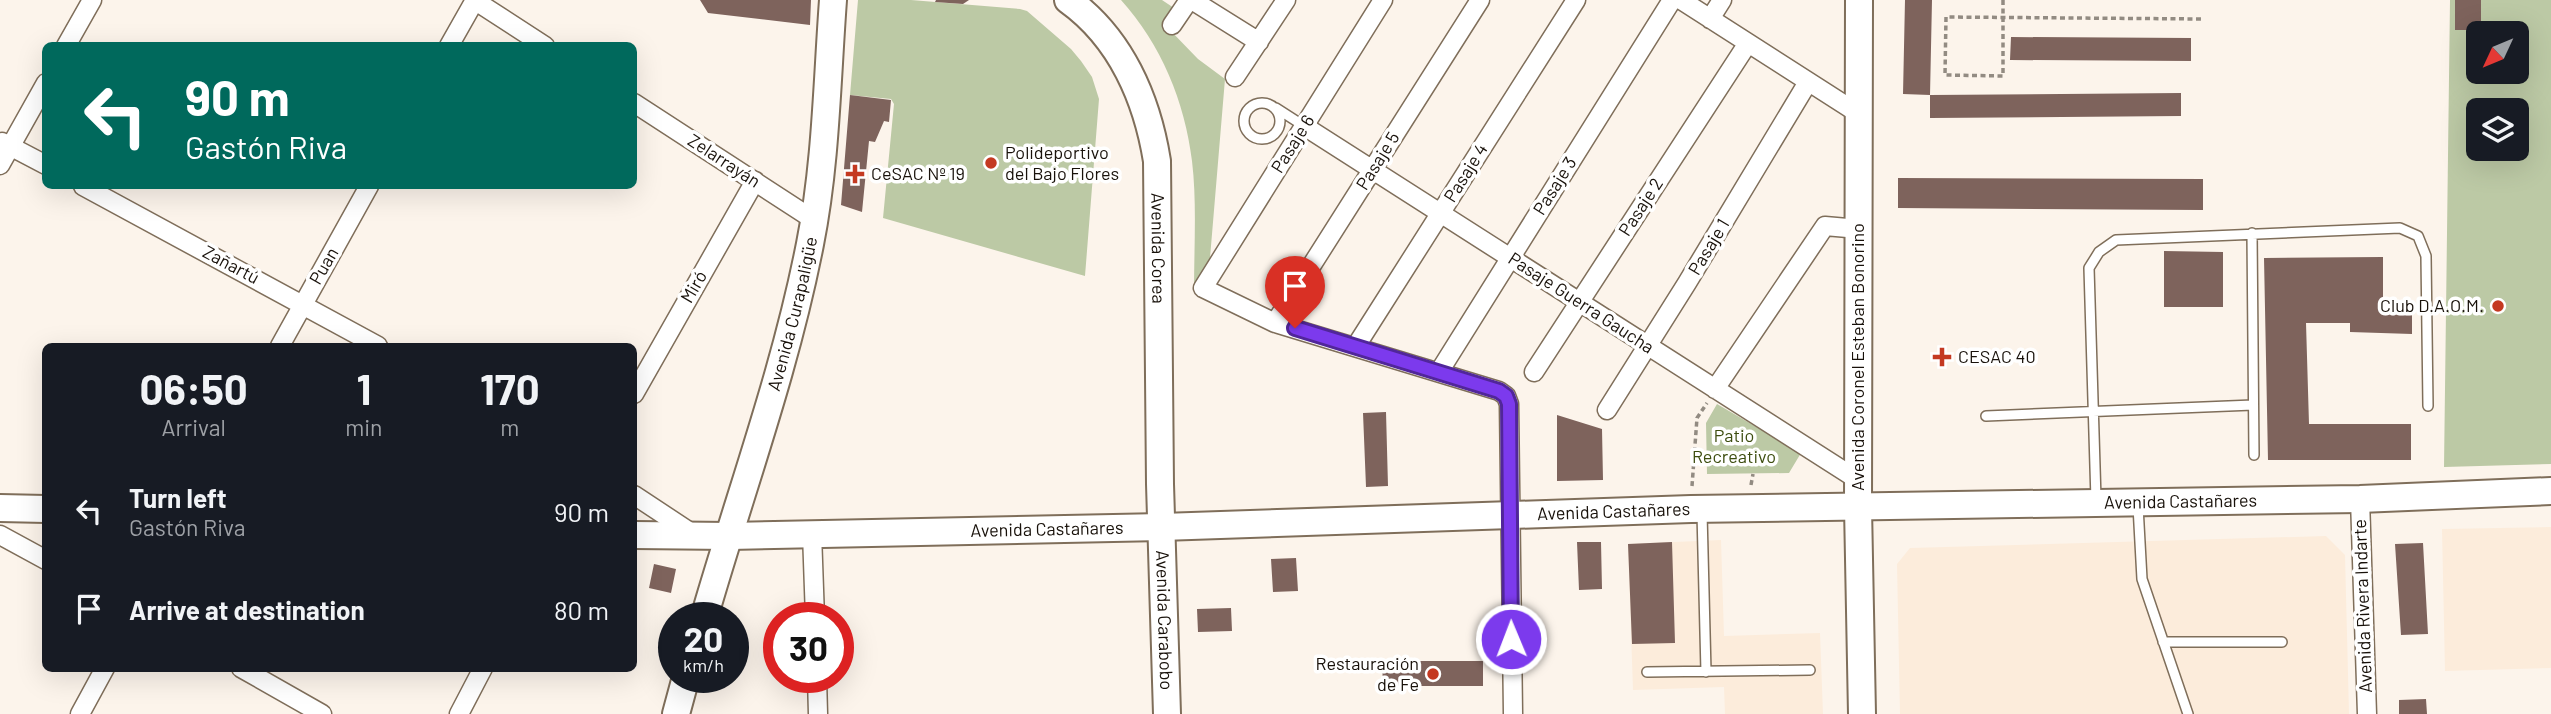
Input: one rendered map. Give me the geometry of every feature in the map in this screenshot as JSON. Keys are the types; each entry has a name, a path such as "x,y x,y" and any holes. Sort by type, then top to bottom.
{"main road":[{"name":"Avenida Curapaligüe","path":"709,602 777,382 814,220 833,0"},
{"name":"Avenida Corea","path":"1068,0 1090,20 1119,54 1133,77 1153,133 1157,175 1161,527"},
{"name":"Avenida Coronel Esteban Bonorino","path":"1859,0 1858,507 1862,714"},
{"name":"Avenida Castañares","path":"637,534 730,536 1161,527 1696,509 2360,499 2551,491"},
{"path":"0,508 42,509"},
{"name":"Avenida Carabobo","path":"1161,527 1167,714"},
{"path":"676,714 682,693"}],"street":[{"path":"68,42 92,0"},
{"path":"451,42 474,0 539,42"},
{"path":"1172,25 1190,0 1259,42"},
{"path":"1236,77 1286,0"},
{"name":"Pasaje 6","path":"1275,323 1203,288 1383,0"},
{"name":"Pasaje 5","path":"1275,323 1480,0"},
{"name":"Pasaje 4","path":"1356,346 1576,0"},
{"name":"Pasaje 3","path":"1439,373 1672,0"},
{"path":"1681,0 1859,114"},
{"path":"1710,19 1722,0"},
{"name":"Pasaje 2","path":"1534,372 1748,43"},
{"name":"Pasaje 1","path":"1607,410 1808,82"},
{"path":"0,165 5,144 42,89"},
{"name":"Zelarrayán","path":"637,105 814,220"},
{"name":"Pasaje Guerra Gaucha","path":"1304,126 1858,480"},
{"path":"5,144 42,163"},
{"name":"Miró","path":"637,389 755,181"},
{"name":"Zañartú","path":"89,189 373,343"},
{"name":"Puan","path":"282,343 367,189"},
{"path":"1715,389 1825,226 1859,229"},
{"path":"1275,323 1499,391 1506,396 1509,404 1513,714"},
{"path":"637,497 696,536"},
{"name":"Avenida Rivera Indarte","path":"2360,499 2367,714"},
{"path":"812,533 814,602"},
{"path":"0,535 42,558"},
{"path":"80,714 103,672"},
{"path":"248,672 322,714"},
{"path":"459,714 481,672"},
{"path":"817,693 818,714"}],"lane":[{"path":"1264,103 1270,104 1304,126 1263,139 1251,136 1244,126 1244,120 1252,105 1264,103"},
{"path":"1269,137 1280,124 1278,113 1270,104"},
{"path":"2096,502 2089,268 2099,252 2116,240 2399,228 2417,236 2426,256 2428,407"},
{"path":"2252,233 2254,455"},
{"path":"1986,416 2253,405"},
{"path":"2138,501 2143,579 2188,714"},
{"path":"1696,509 1706,672"},
{"path":"2163,642 2282,642"},
{"path":"1647,671 1810,670"}],"path":[{"path":"2003,0 2003,18 2003,76 1945,75 1946,17 2003,18 2202,19"},
{"path":"1696,509 1697,418 1715,389"}],"shaded area":[{"path":"2551,527 2551,668 2445,671 2442,529"},
{"path":"2326,536 2345,555 2349,714 1900,714 1897,564 1910,548"},
{"path":"1721,540 1724,636 1820,633 1823,714 1725,714 1724,687 1633,690 1628,544"}],"green space":[{"name":"Polideportivo del Bajo Flores","path":"858,0 911,0 1020,9 1027,11 1081,61 1092,77 1099,99 1085,276 883,218 894,104 891,99 850,95"},
{"path":"1121,0 1162,0 1177,10 1167,27 1198,59 1225,79 1210,258 1214,262 1204,286 1194,291 1194,177 1184,117 1159,55 1148,35"},
{"name":"Club D.A.O.M.","path":"2450,0 2551,0 2551,464 2444,467"},
{"name":"Patio Recreativo","path":"1717,404 1801,453 1789,473 1707,474 1706,423"}],"building":[{"path":"700,0 811,0 810,25 708,13"},
{"path":"969,0 963,4 935,2"},
{"path":"1905,0 1932,0 1930,95 1903,94"},
{"path":"2455,0 2481,0 2481,21 2466,21 2466,30 2455,30"},
{"path":"2011,37 2191,38 2191,61 2010,60"},
{"path":"2181,93 2181,116 1930,118 1930,95"},
{"name":"CeSAC Nº 19","path":"850,95 891,100 889,122 884,121 875,142 869,141 862,212 841,205"},
{"path":"1898,178 2203,179 2203,210 1898,208"},
{"path":"2164,251 2223,252 2223,307 2164,307"},
{"path":"2383,257 2383,308 2412,308 2412,334 2350,332 2350,323 2306,323 2309,424 2411,424 2411,460 2268,460 2264,258"},
{"path":"1386,412 1388,486 1366,487 1363,413"},
{"path":"1557,415 1602,429 1603,480 1557,481"},
{"path":"1577,542 1601,542 1602,589 1579,590"},
{"path":"1672,542 1675,643 1632,644 1628,544"},
{"path":"2423,543 2428,634 2401,635 2395,544"},
{"path":"1296,558 1298,591 1273,592 1271,559"},
{"path":"654,564 676,569 671,593 649,588"},
{"path":"1231,608 1232,631 1198,632 1197,609"},
{"name":"Restauración de Fe","path":"1382,661 1483,661 1483,686 1383,686"},
{"path":"2426,699 2427,714 2399,714 2399,700"}],"place":[{"name":"Polideportivo del Bajo Flores","path":"991,163"},
{"name":"CeSAC Nº 19","path":"855,174"},
{"name":"Club D.A.O.M.","path":"2498,306"},
{"name":"CESAC 40","path":"1942,357"},
{"name":"Restauración de Fe","path":"1433,674"}],"route":[{"path":"1295,328 1499,391 1506,396 1509,404 1511,639"}]}
